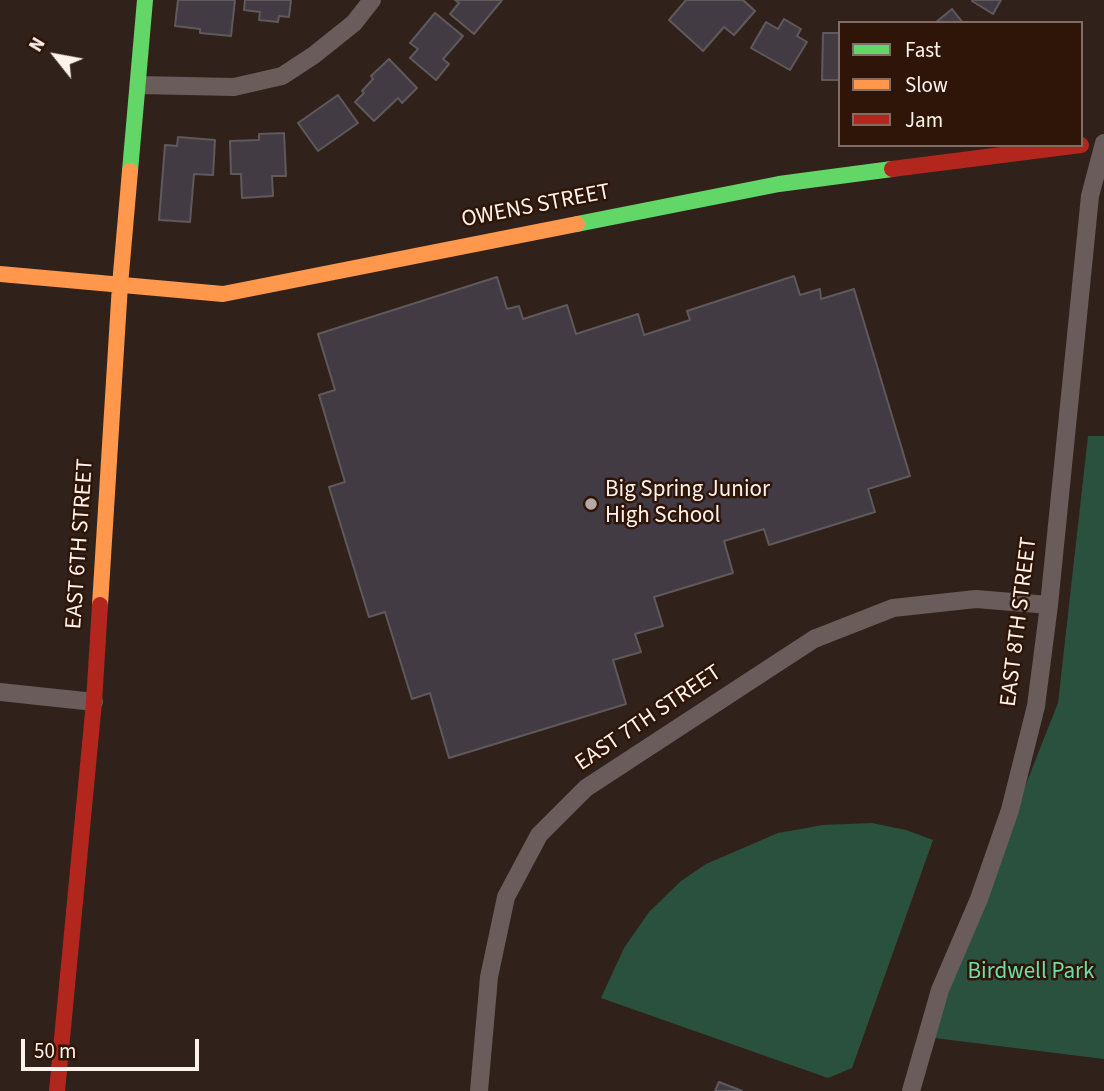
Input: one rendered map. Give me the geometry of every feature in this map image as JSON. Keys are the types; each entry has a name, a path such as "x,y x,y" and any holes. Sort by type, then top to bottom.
{"street":[{"name":"EAST 6TH STREET","path":"57,1091 94,702 120,285 145,0"},
{"path":"139,85 234,87 282,76 354,23 372,0"},
{"name":"OWENS STREET","path":"1083,145 1104,143"},
{"name":"EAST 8TH STREET","path":"911,1091 940,990 979,899 1010,810 1036,706 1049,605 1090,196 1104,143"},
{"name":"OWENS STREET","path":"0,274 223,294 779,184 1066,147"},
{"name":"EAST 7TH STREET","path":"479,1091 489,977 506,897 539,835 586,788 814,639 893,608 976,599 1049,605"},
{"path":"0,692 94,702"}],"green space":[{"name":"Birdwell Park","path":"1088,436 1104,436 1104,1059 926,1037 1058,703"},
{"path":"872,823 906,830 933,840 852,1068 828,1078 601,998 624,948 649,912 681,881 706,864 778,833 823,825"}],"building":[{"path":"178,0 235,0 231,36 200,33 200,29 175,26"},
{"path":"245,0 291,0 289,17 279,16 278,22 259,20 260,12 244,10"},
{"path":"455,0 502,0 474,34 450,14 459,3"},
{"path":"686,0 743,0 755,11 734,35 724,27 703,51 669,20"},
{"path":"973,0 1001,0 993,14"},
{"path":"952,9 961,21 937,21"},
{"path":"435,13 463,36 443,59 449,64 436,80 410,58 418,49 410,43"},
{"path":"784,19 801,29 797,36 807,42 790,70 751,48 766,22 778,29"},
{"path":"823,33 838,33 838,80 822,80"},
{"path":"389,59 417,88 402,103 398,98 374,121 355,102 373,79 371,76"},
{"path":"338,95 358,123 318,151 298,123"},
{"path":"284,133 286,176 272,176 273,196 242,198 241,174 231,174 230,141 259,140 259,134"},
{"path":"178,137 215,140 213,175 194,174 190,222 159,220 165,145 177,146"},
{"path":"794,276 800,295 820,289 821,299 854,289 910,476 868,489 875,512 769,545 764,529 724,541 733,573 654,597 663,626 635,634 641,652 613,660 626,704 449,758 430,693 412,699 385,612 369,617 329,487 345,482 319,395 335,390 318,334 497,277 507,309 519,306 523,319 567,305 576,334 638,314 644,335 690,320 687,311"},
{"path":"719,1082 742,1091 715,1091"}],"traffic: fast":[{"path":"130,171 145,0"},
{"path":"577,224 779,184 892,169"}],"traffic: slow":[{"path":"100,605 120,285 130,171"},
{"path":"0,274 223,294 577,224"}],"traffic: jam":[{"path":"892,169 1065,147"},
{"path":"57,1091 94,702 100,605"}],"place":[{"name":"Big Spring Junior High School","path":"591,504"}]}
